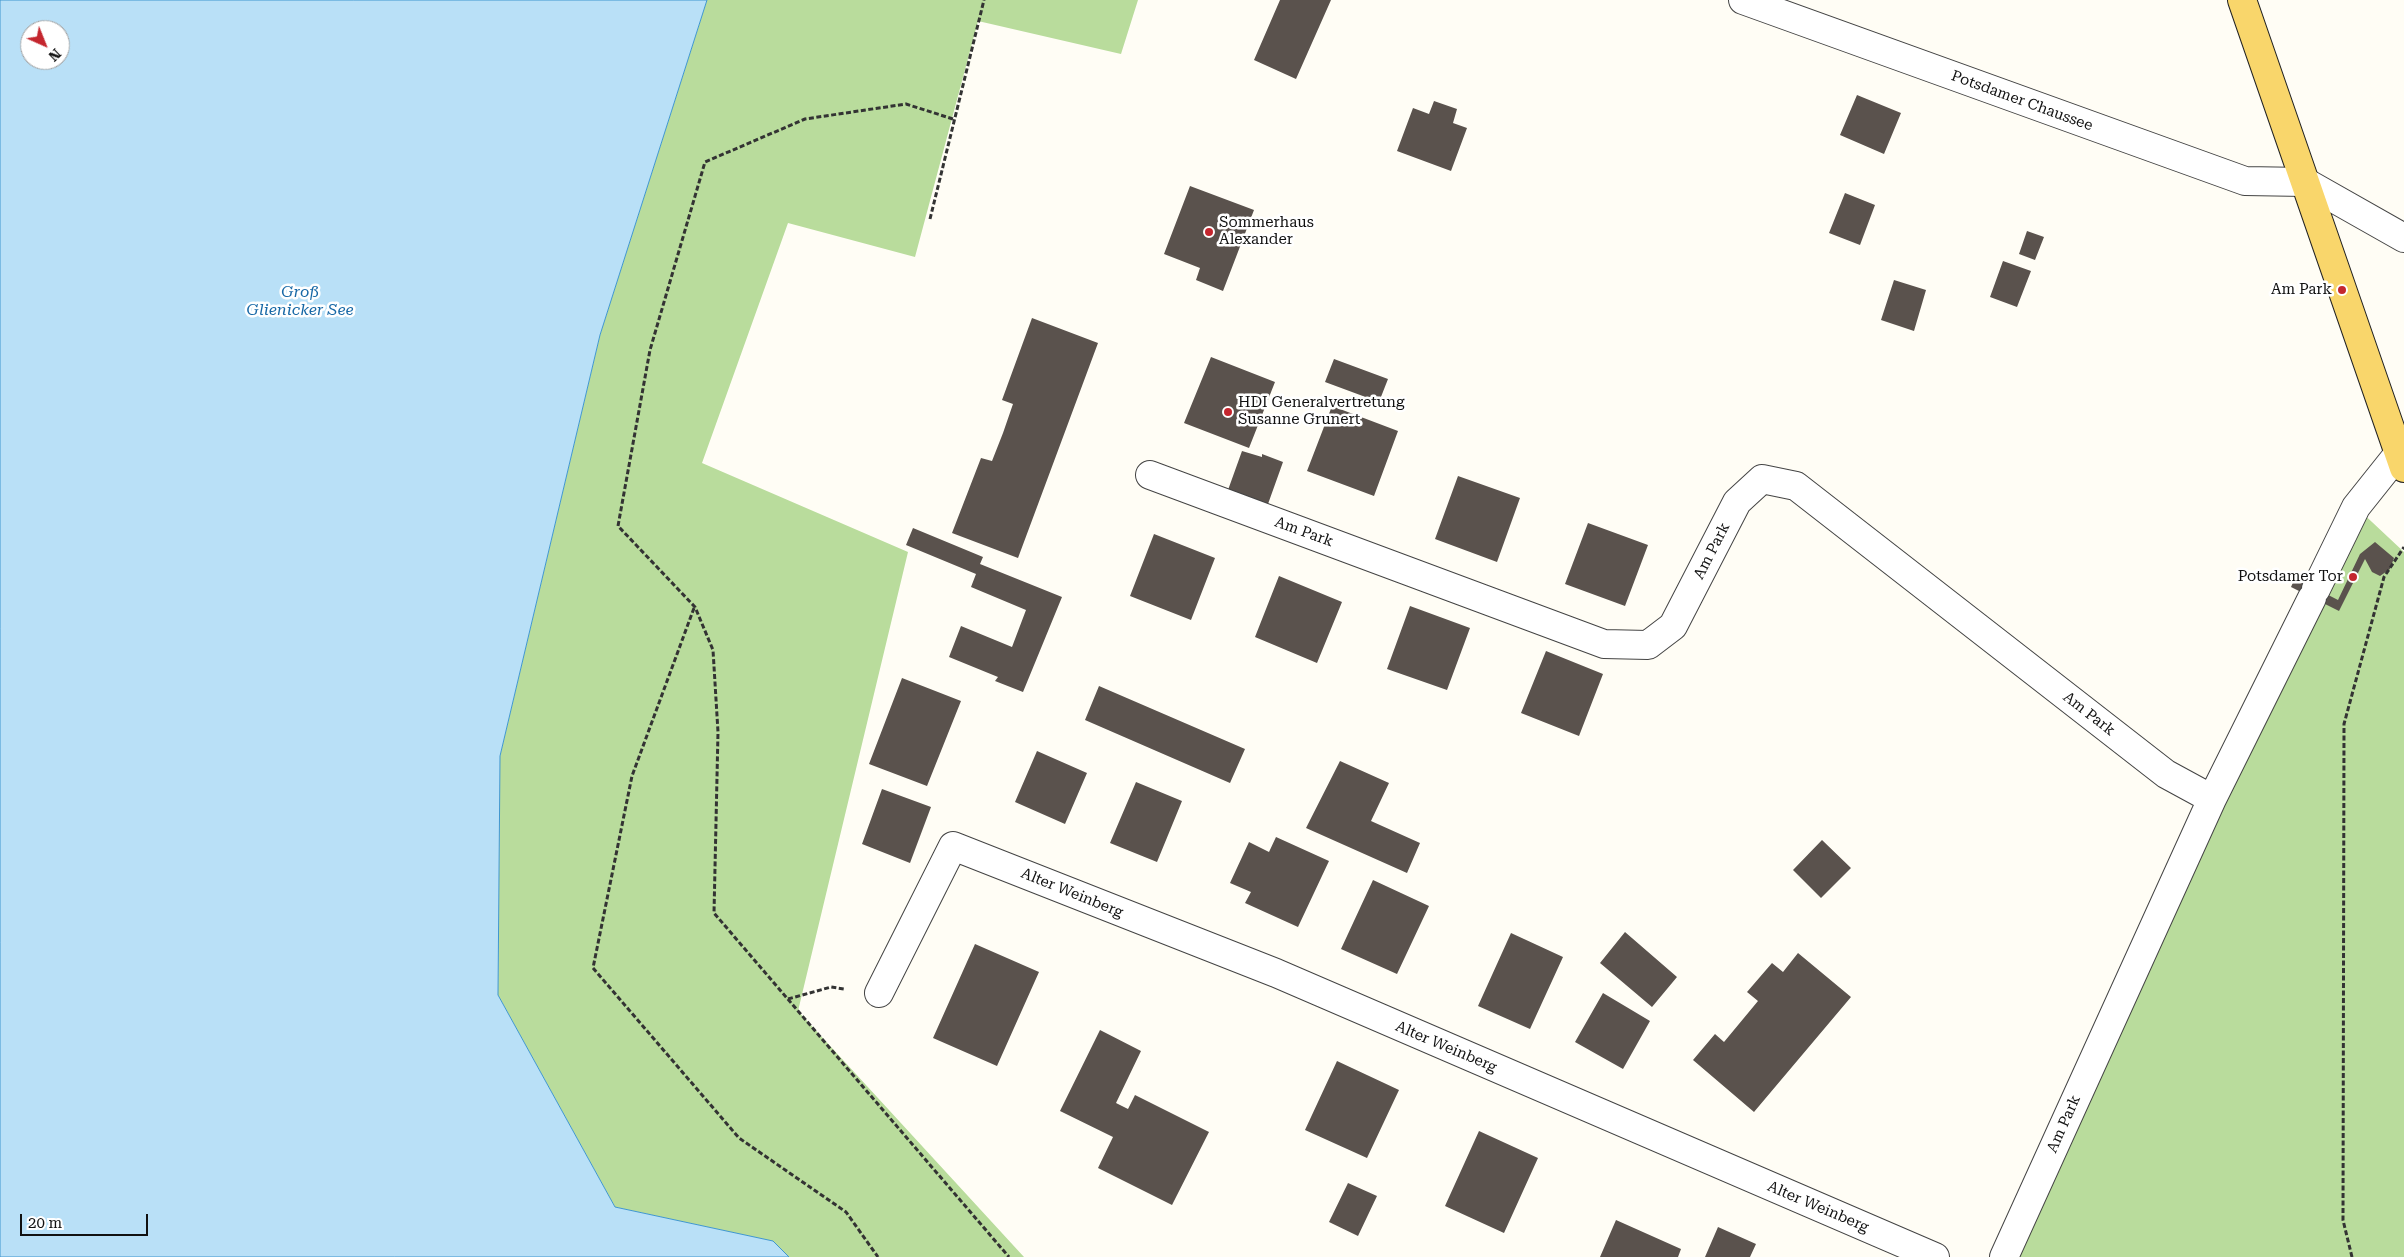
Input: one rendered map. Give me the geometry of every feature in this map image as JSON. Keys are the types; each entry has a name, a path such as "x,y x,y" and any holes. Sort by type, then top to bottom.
{"main road":[{"path":"2242,0 2402,457"}],"street":[{"name":"Potsdamer Chaussee","path":"1744,0 2245,181 2305,182"},
{"path":"2305,182 2404,238"},
{"name":"Am Park","path":"2004,1257 2212,799 2356,507 2402,457"},
{"name":"Am Park","path":"1150,475 1604,644 1648,645 1673,626 1737,502 1762,479 1796,486 2166,774 2212,799"},
{"name":"Alter Weinberg","path":"879,993 953,846 1276,974 1935,1257"}],"path":[{"path":"930,219 953,119 984,0"},
{"path":"953,119 906,104 805,119 705,162 650,350 618,526 695,607 712,650 718,732 714,913 1009,1257"},
{"path":"2352,1257 2342,1220 2344,724 2384,577 2404,547"},
{"path":"695,607 632,776 593,968 739,1138 846,1212 878,1257"},
{"path":"788,1000 831,987 879,993"}],"green space":[{"path":"707,0 1138,0 1121,54 978,21 915,257 788,223 702,463 908,552 798,1011 1024,1257 789,1257 772,1241 615,1207 498,995 500,756 600,335"},
{"path":"2356,507 2404,552 2404,1257 2004,1257"}],"water":[{"name":"Groß Glienicker See","path":"0,0 707,0 600,335 500,756 498,995 615,1207 773,1241 789,1257 0,1257"}],"building":[{"path":"1280,0 1331,0 1296,79 1254,60"},
{"path":"1857,95 1901,113 1884,154 1840,135"},
{"path":"1434,101 1457,109 1453,123 1467,128 1451,171 1397,151 1413,108 1429,114"},
{"name":"Sommerhaus Alexander","path":"1190,186 1254,210 1223,291 1196,280 1200,268 1164,254"},
{"path":"1845,193 1875,205 1860,245 1829,233"},
{"path":"2027,231 2044,237 2035,260 2019,254"},
{"path":"2003,261 2031,271 2017,307 1990,297"},
{"path":"1894,280 1926,290 1914,331 1881,320"},
{"path":"1032,318 1098,343 1018,558 952,533 981,458 992,461 1003,433 1013,404 1002,400"},
{"path":"1211,357 1275,382 1249,448 1184,423"},
{"path":"1334,359 1388,379 1379,402 1325,382"},
{"path":"1332,406 1398,431 1374,496 1307,471"},
{"path":"1242,451 1262,457 1262,454 1283,462 1268,504 1228,490"},
{"path":"1458,476 1520,498 1497,562 1435,539"},
{"path":"1588,523 1648,545 1625,606 1565,584"},
{"path":"913,528 983,557 980,564 1062,597 1023,692 995,681 998,677 949,657 961,626 1012,647 1026,610 971,587 976,574 906,545"},
{"path":"1154,534 1215,558 1191,620 1130,596"},
{"name":"Potsdamer Tor","path":"2375,542 2394,558 2390,569 2380,576 2372,572 2365,559 2339,611 2291,587 2295,578 2338,600 2360,554"},
{"path":"1279,576 1342,602 1317,663 1255,637"},
{"path":"1410,606 1470,628 1447,690 1387,669"},
{"path":"1546,651 1603,674 1579,736 1521,713"},
{"path":"902,678 961,701 927,786 869,764"},
{"path":"1099,686 1245,749 1230,783 1085,720"},
{"path":"1037,751 1087,773 1065,824 1015,802"},
{"path":"1340,761 1389,783 1371,821 1420,843 1407,873 1306,828"},
{"path":"1136,782 1182,801 1157,862 1110,843"},
{"path":"882,789 931,807 910,863 862,844"},
{"path":"1276,837 1329,861 1298,927 1245,903 1251,892 1230,883 1249,842 1269,852"},
{"path":"1822,840 1851,868 1821,898 1793,870"},
{"path":"1373,880 1429,906 1397,974 1341,949"},
{"path":"1625,932 1677,977 1652,1007 1600,963"},
{"path":"1511,933 1563,957 1530,1029 1478,1006"},
{"path":"975,944 1039,972 997,1066 933,1038"},
{"path":"1798,953 1851,997 1754,1112 1693,1060 1715,1034 1724,1042 1758,1001 1747,992 1772,963 1783,972"},
{"path":"1603,993 1650,1021 1623,1069 1575,1042"},
{"path":"1100,1030 1141,1051 1116,1103 1128,1109 1135,1095 1209,1132 1172,1205 1098,1168 1113,1137 1060,1111"},
{"path":"1337,1061 1399,1090 1367,1158 1305,1130"},
{"path":"1479,1131 1538,1158 1504,1233 1445,1206"},
{"path":"1348,1183 1377,1196 1358,1236 1329,1222"},
{"path":"1616,1220 1681,1249 1678,1257 1600,1257"},
{"path":"1718,1227 1756,1244 1750,1257 1705,1257"}],"place":[{"name":"Sommerhaus Alexander","path":"1209,232"},
{"name":"Am Park","path":"2342,290"},
{"name":"HDI Generalvertretung Susanne Grunert","path":"1228,412"},
{"name":"Potsdamer Tor","path":"2353,577"}]}
